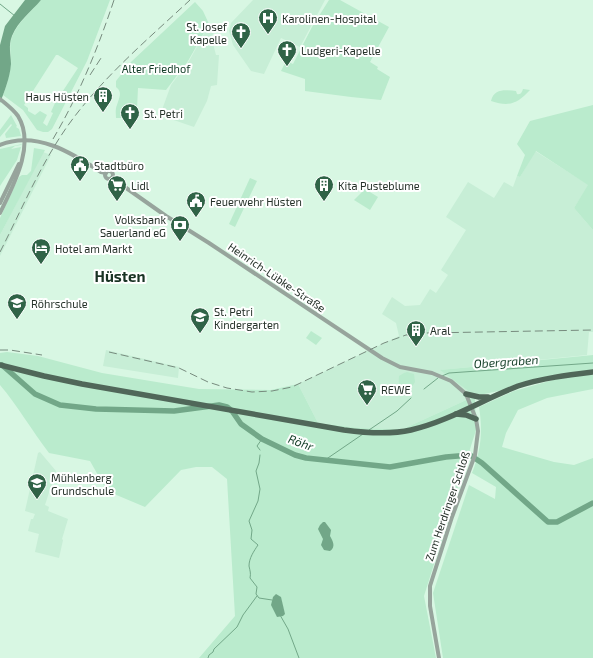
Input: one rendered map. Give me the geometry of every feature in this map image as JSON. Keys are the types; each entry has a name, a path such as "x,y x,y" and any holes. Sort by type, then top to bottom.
{"main road":[{"path":"0,365 44,376 128,393 357,432 371,433 411,430 455,414 490,397 541,380 564,375 593,372"},
{"path":"466,394 479,398 490,397"},
{"path":"455,414 466,415 476,419"}],"street":[{"path":"0,99 10,107 20,121 24,134 24,149 18,173 1,202"},
{"name":"Heinrich-Lübke-Straße","path":"0,145 20,141 47,143 67,151 101,172 106,173 111,171 113,174 112,178 160,212 382,358 400,367 439,376"},
{"path":"0,213 1,202 21,162"},
{"path":"0,192 9,184"},
{"name":"Zum Herdringer Schloß","path":"439,376 454,384 466,394 472,406 478,432 477,443 470,468 452,517 430,586 430,606 439,658"}],"shaded area":[{"path":"25,0 41,0 21,21 12,36 10,47 11,64 7,84 0,103 0,45 5,26"},
{"name":"Karolinen-Hospital","path":"253,0 325,0 300,47 281,38 264,74 251,71 233,45 229,31 231,23"},
{"path":"209,25 214,33 211,36 216,55 219,55 217,85 211,86 207,101 194,127 162,116 163,107 171,85 189,61"},
{"path":"535,151 589,185 574,208 593,230 593,332 589,332 587,355 441,370 475,396 403,429 360,428 318,423 298,384 399,336 396,323 382,314 392,297 405,306 420,305 430,289 436,293 448,275 441,270 466,230 446,217 468,182 494,198 504,182 513,187 517,176 520,177"},
{"path":"43,152 51,155 0,256 0,235"},
{"path":"106,350 179,367 178,378 103,366"},
{"name":"Mühlenberg Grundschule","path":"40,452 56,471 45,505 49,507 48,511 68,519 62,539 59,558 35,552 39,534 28,531 31,519 33,519 35,514 25,511 38,453"},
{"path":"323,522 325,522 331,530 330,536 333,542 333,548 330,551 324,550 321,545 323,539 318,529"},
{"path":"276,594 281,597 285,614 283,616 277,617 271,605 273,597"}],"green space":[{"path":"41,0 110,0 87,61 52,129 48,132 37,130 23,110 3,95 11,65 10,44 12,37 21,22","holes":["56,55 78,68 55,103 51,112 53,113 47,126 43,123 47,115 40,111 35,115 28,111 28,108 24,105"]},
{"path":"329,0 340,0 389,27 370,62 378,67 377,69 390,77 381,100 305,91 305,79 281,71 286,61 293,64 312,27"},
{"name":"Alter Friedhof","path":"195,2 203,11 209,24 188,61 166,90 138,88 137,109 139,114 127,114 123,118 116,118 116,108 120,93 116,87 116,81 131,62"},
{"path":"523,89 530,90 517,101 512,103 503,104 491,101 498,92 504,90 516,91 517,94 519,94"},
{"path":"593,105 593,230 574,208 588,185 536,151 520,177 517,176 525,155 517,144 530,121"},
{"path":"11,115 17,126 16,127 19,129 21,136 6,138 5,134 12,125 11,124 0,137 0,130"},
{"path":"22,144 11,149 21,147 17,160 0,186 0,149"},
{"path":"34,148 45,150 0,235 0,218 19,177 22,175 27,175 31,171"},
{"path":"250,178 257,181 235,227 229,224"},
{"path":"365,189 378,197 370,210 354,200"},
{"path":"311,331 322,338 316,345 306,338"},
{"path":"7,352 38,356 102,373 199,389 271,390 298,384 318,423 360,428 403,429 475,396 476,430 424,596 436,658 199,658 235,616 227,479 212,467 196,467 181,470 145,507 107,491 90,461 49,453 43,445 13,401 0,385 0,353"},
{"path":"593,355 593,373 578,375 593,375 593,389 547,398 518,410 506,433 502,447 554,462 574,465 593,458 593,658 443,658 433,593 469,485 495,499 496,487 472,473 479,449 481,433 479,407 514,391 560,378 475,396 440,370"},
{"path":"407,372 414,374 415,382 406,396 402,392 399,385 399,376"}],"waterway":[{"path":"0,4 15,16"},
{"name":"Obergraben","path":"442,376 449,373 593,363"},
{"name":"Röhr","path":"2,365 35,394 60,405 96,409 174,411 219,405 227,407 232,411 241,424 262,439 295,455 306,458 390,467 446,457 470,455 482,463 548,522 557,522 593,503"},
{"name":"Obergraben","path":"424,389 438,378"},
{"path":"369,430 397,411 411,398"},
{"path":"325,460 363,434"},
{"path":"260,450 257,446 262,439"},
{"path":"260,455 256,471 260,489 258,501 249,521 252,530 251,539 258,545 253,552 249,566 250,578 257,587 256,594 259,598 272,600"},
{"path":"208,658 214,649 237,627 243,615 257,596"},
{"path":"280,615 288,629 299,658"}],"railway":[{"path":"53,139 87,71 114,0"},
{"path":"0,252 32,186 69,124 111,74 190,0"},
{"path":"90,75 103,55"},
{"path":"109,352 179,368 208,382 227,388 252,392 272,391 292,387 384,343 406,335 427,333 593,330"},
{"path":"0,350 42,355"}],"place":[{"name":"Karolinen-Hospital","path":"268,35"},
{"name":"St. Josef Kapelle","path":"241,49"},
{"name":"Ludgeri-Kapelle","path":"287,67"},
{"name":"Haus Hüsten","path":"103,113"},
{"name":"St. Petri","path":"130,130"},
{"name":"Stadtbüro","path":"80,182"},
{"name":"Lidl","path":"117,202"},
{"name":"Kita Pusteblume","path":"324,202"},
{"name":"Feuerwehr Hüsten","path":"196,218"},
{"name":"Volksbank Sauerland eG","path":"180,242"},
{"name":"Hotel am Markt","path":"41,265"},
{"name":"Röhrschule","path":"17,320"},
{"name":"St. Petri Kindergarten","path":"200,334"},
{"name":"Aral","path":"416,347"},
{"name":"REWE","path":"367,406"},
{"name":"Mühlenberg Grundschule","path":"37,500"}],"district":[{"name":"Hüsten","path":"120,276"}]}
